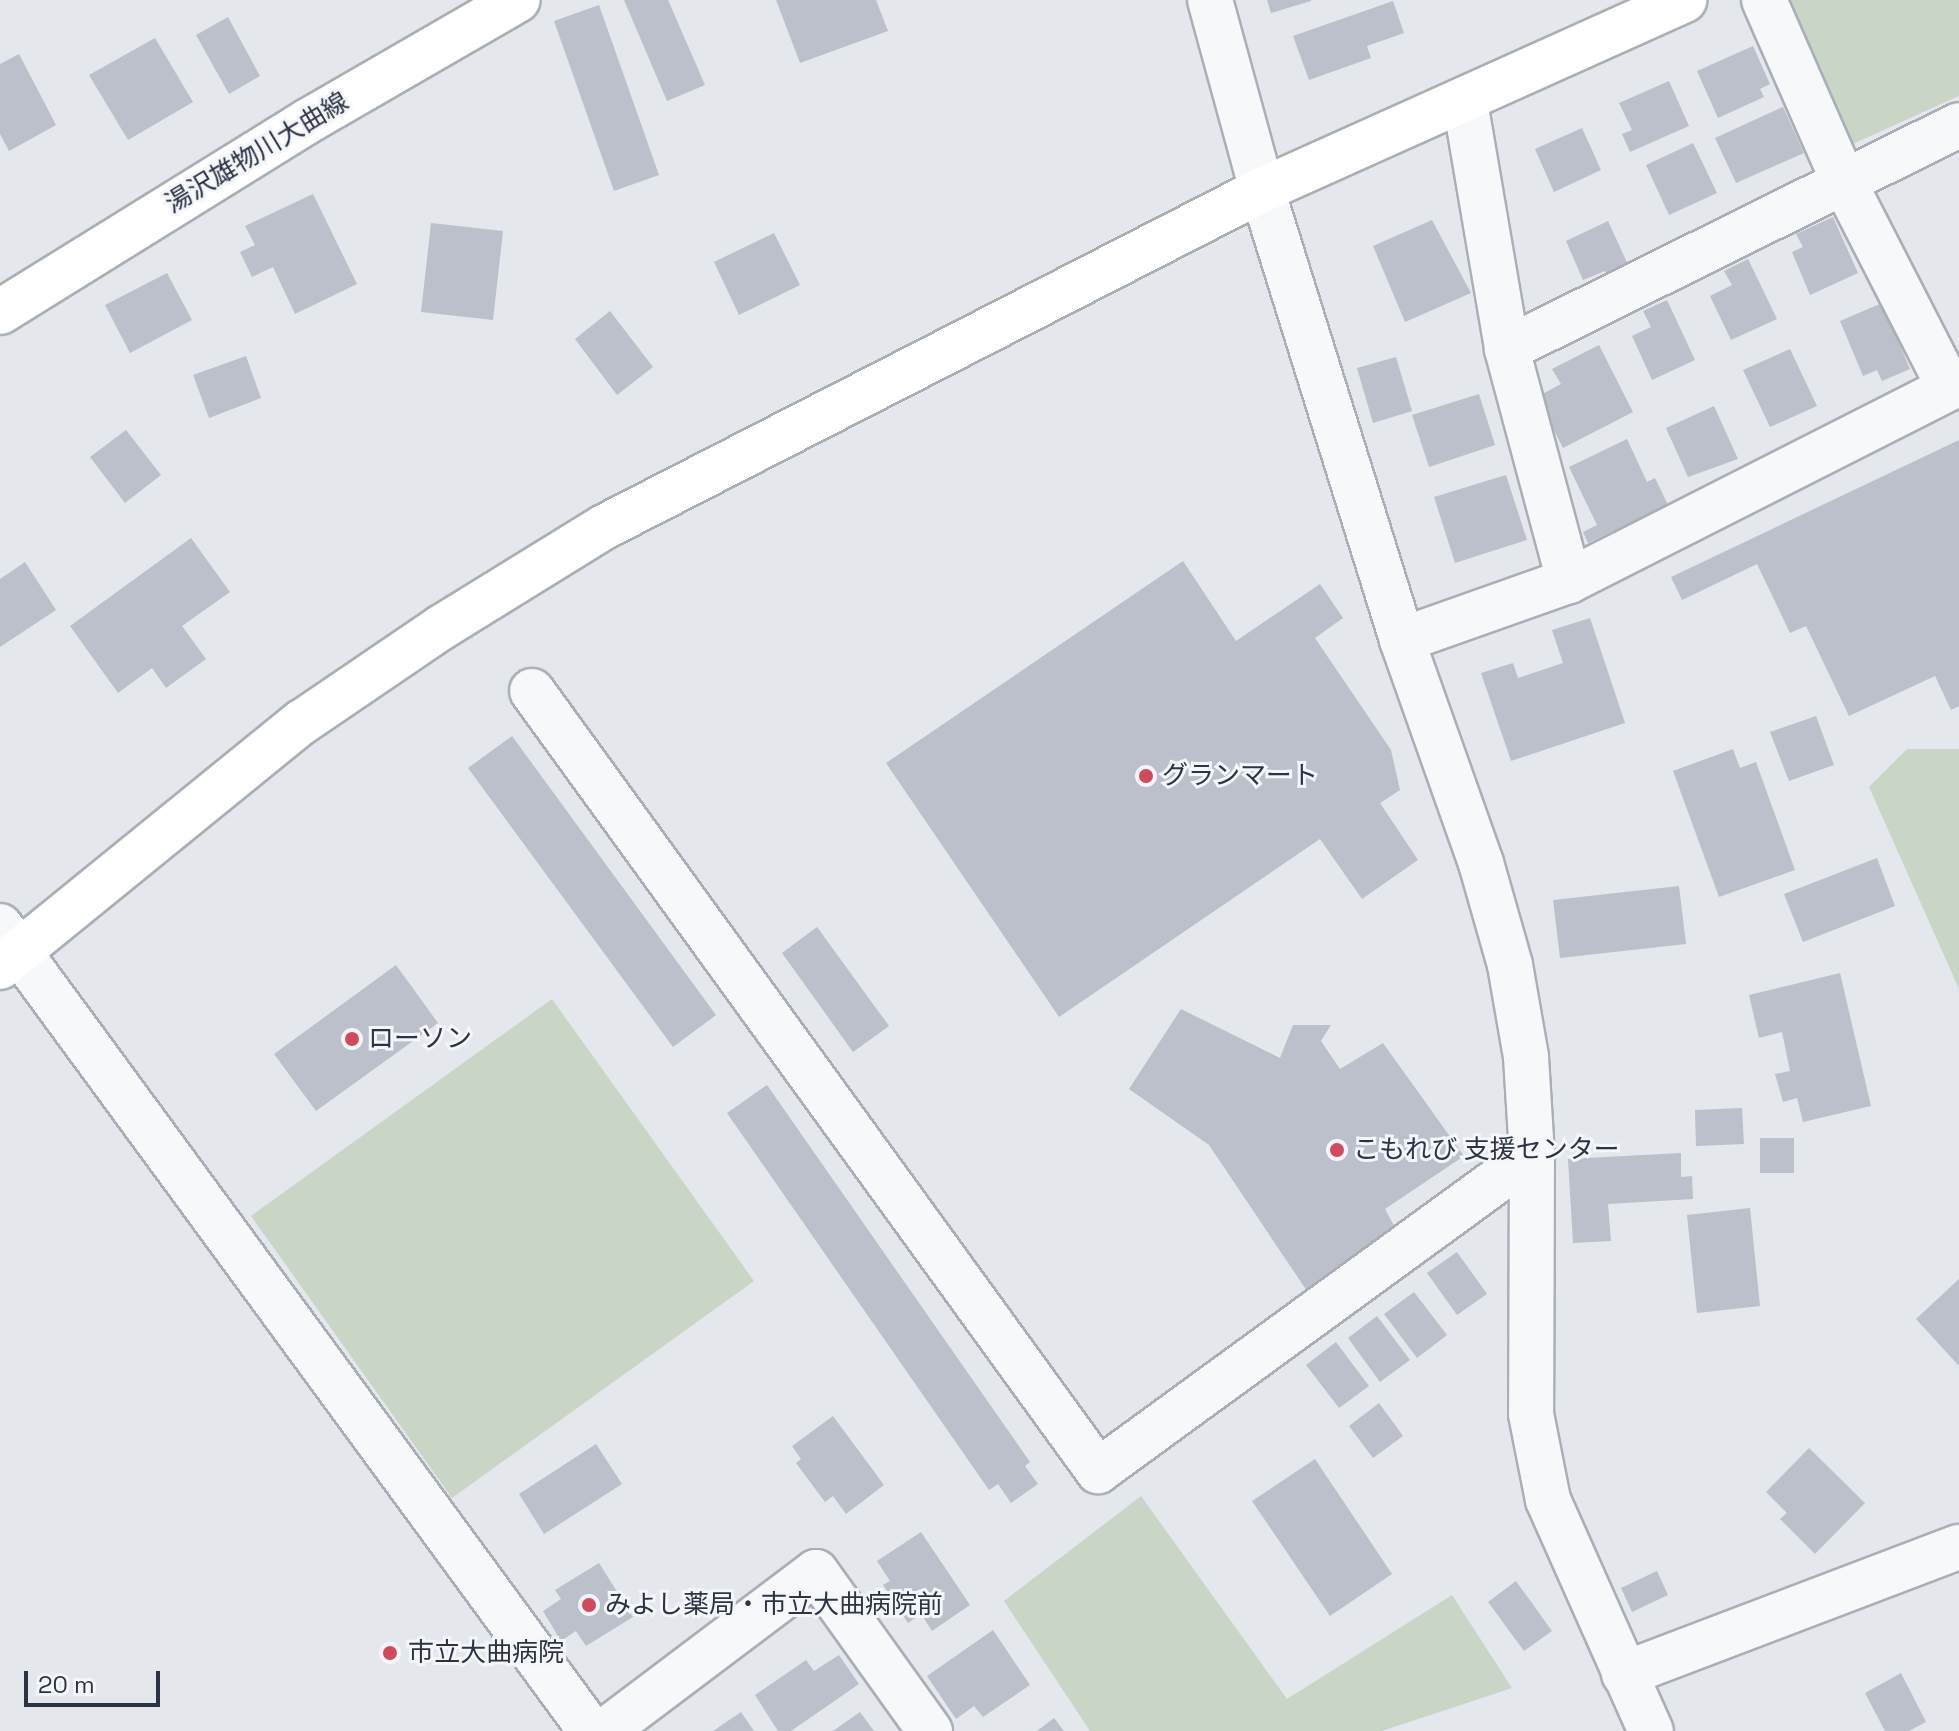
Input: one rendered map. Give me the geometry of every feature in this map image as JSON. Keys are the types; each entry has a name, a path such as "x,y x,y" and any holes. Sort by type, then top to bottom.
{"street":[{"name":"湯沢雄物川大曲線","path":"0,312 308,121 518,0"},
{"path":"1210,0 1262,190 1402,640 1481,863 1510,965 1526,1057 1532,1155 1531,1414 1548,1500 1651,1731"},
{"path":"591,1731 6,948 302,722 442,627 604,527 1262,190 1465,102 1684,0"},
{"path":"1402,640 1569,581 1954,385 1844,182 1764,0"},
{"path":"1465,102 1507,349 1569,581"},
{"path":"1507,349 1959,125"},
{"path":"532,691 1098,1471 1532,1155"},
{"path":"1624,1674 1959,1547"},
{"path":"605,1731 816,1572 930,1731"}],"green space":[{"path":"1783,0 1959,0 1959,96 1846,147"},
{"path":"1907,749 1959,749 1959,989 1869,787"},
{"path":"552,999 754,1281 452,1498 251,1216"},
{"path":"1141,1496 1287,1699 1452,1595 1512,1688 1382,1731 1090,1731 1004,1601"}],"building":[{"path":"624,0 668,0 705,85 667,101"},
{"path":"776,0 876,0 888,31 800,63"},
{"path":"1267,0 1311,0 1311,1 1271,13"},
{"path":"1393,1 1404,33 1367,46 1371,58 1309,80 1293,36"},
{"path":"599,5 659,175 614,191 554,21"},
{"path":"228,17 260,76 229,94 196,35"},
{"path":"155,38 193,102 128,140 89,75"},
{"path":"1753,46 1770,84 1760,89 1764,97 1718,118 1697,71"},
{"path":"19,54 56,125 9,151 0,134 0,64"},
{"path":"1669,81 1689,126 1630,152 1622,134 1632,130 1619,103"},
{"path":"1783,107 1804,153 1736,183 1715,138"},
{"path":"1582,128 1601,170 1554,192 1535,149"},
{"path":"1693,143 1717,193 1669,215 1646,165"},
{"path":"313,194 357,284 295,314 273,267 252,277 240,252 255,245 245,226"},
{"path":"1833,217 1858,273 1810,295 1792,252 1803,247 1796,234"},
{"path":"1432,220 1471,293 1405,322 1373,246"},
{"path":"1608,221 1630,269 1609,279 1605,271 1583,280 1566,241"},
{"path":"431,223 503,231 493,320 421,312"},
{"path":"774,233 800,285 739,315 714,262"},
{"path":"1748,259 1777,319 1731,340 1710,296 1732,285 1724,271"},
{"path":"167,273 192,320 130,353 105,305"},
{"path":"1667,300 1695,360 1652,380 1632,336 1651,327 1643,311"},
{"path":"1882,303 1910,369 1882,381 1877,370 1863,376 1840,321"},
{"path":"610,311 653,367 617,395 575,339"},
{"path":"1599,345 1633,412 1563,448 1537,397 1561,384 1552,369"},
{"path":"1790,349 1817,406 1770,427 1743,370"},
{"path":"246,356 261,398 209,418 193,375"},
{"path":"1396,357 1412,411 1373,423 1357,368"},
{"path":"1479,394 1495,445 1429,467 1412,415"},
{"path":"1714,406 1738,459 1688,477 1666,428"},
{"path":"126,430 161,475 125,503 90,457"},
{"path":"1627,439 1647,482 1655,478 1668,505 1588,543 1583,532 1597,525 1569,467"},
{"path":"1959,440 1959,706 1951,710 1935,676 1849,716 1806,626 1790,633 1757,564 1682,600 1671,577"},
{"path":"1506,475 1527,540 1455,563 1434,497"},
{"path":"191,538 230,592 182,626 206,659 166,688 152,668 118,693 70,626"},
{"name":"グランマート","path":"1183,561 1236,641 1320,584 1343,618 1315,638 1391,750 1400,790 1380,803 1418,860 1362,899 1320,839 1059,1017 886,763"},
{"path":"25,562 56,610 0,647 0,579"},
{"path":"1590,618 1625,723 1511,761 1481,673 1513,663 1518,678 1563,663 1552,630"},
{"path":"1816,716 1834,765 1789,781 1770,732"},
{"path":"512,736 716,1015 673,1047 468,768"},
{"path":"1733,749 1740,768 1756,762 1795,870 1719,897 1673,771"},
{"path":"1877,858 1895,906 1803,942 1784,894"},
{"path":"1679,886 1686,944 1560,958 1553,900"},
{"path":"817,927 889,1026 853,1052 782,953"},
{"path":"396,965 438,1023 316,1111 274,1054"},
{"path":"1840,973 1871,1106 1803,1122 1797,1098 1783,1102 1775,1074 1790,1071 1782,1032 1759,1038 1749,995"},
{"name":"こもれび 支援センター","path":"1181,1009 1280,1058 1293,1025 1331,1025 1321,1041 1340,1069 1383,1043 1464,1156 1385,1209 1398,1233 1307,1291 1209,1145 1129,1089"},
{"path":"767,1085 1030,1462 1025,1466 1038,1484 1011,1503 998,1484 989,1490 727,1113"},
{"path":"1742,1108 1744,1144 1696,1146 1695,1110"},
{"path":"1760,1138 1794,1138 1794,1173 1760,1173"},
{"path":"1681,1153 1681,1177 1692,1176 1693,1199 1608,1204 1611,1241 1573,1243 1568,1159"},
{"path":"1750,1208 1760,1306 1697,1313 1687,1215"},
{"path":"1457,1252 1487,1294 1457,1315 1427,1273"},
{"path":"1959,1279 1959,1366 1916,1319"},
{"path":"1414,1292 1447,1335 1417,1358 1384,1314"},
{"path":"1377,1316 1410,1360 1380,1382 1348,1338"},
{"path":"1336,1342 1369,1386 1339,1408 1306,1365"},
{"path":"1379,1403 1403,1436 1373,1458 1349,1426"},
{"path":"833,1416 884,1485 846,1514 833,1496 825,1502 796,1463 801,1459 792,1446"},
{"path":"596,1444 622,1484 544,1534 519,1494"},
{"path":"1809,1448 1865,1503 1815,1554 1780,1519 1787,1513 1766,1492"},
{"path":"1315,1459 1392,1574 1330,1616 1252,1501"},
{"path":"921,1532 970,1605 932,1631 921,1614 908,1623 883,1585 890,1581 877,1561"},
{"name":"みよし薬局・市立大曲病院前","path":"599,1563 633,1617 586,1646 576,1631 561,1641 543,1611 561,1599 555,1590"},
{"path":"1657,1571 1668,1595 1632,1612 1621,1588"},
{"path":"1516,1581 1552,1631 1524,1651 1488,1602"},
{"path":"993,1630 1030,1685 983,1717 974,1706 956,1719 927,1676"},
{"path":"839,1655 859,1684 791,1731 778,1731 755,1695 806,1660 814,1671"},
{"path":"1901,1673 1926,1722 1909,1731 1885,1731 1865,1693"},
{"path":"741,1712 754,1731 713,1731"},
{"path":"860,1712 874,1731 833,1731"},
{"path":"1054,1718 1064,1731 1037,1731"}],"place":[{"name":"グランマート","path":"1146,776"},
{"name":"ローソン","path":"352,1039"},
{"name":"こもれび 支援センター","path":"1337,1150"},
{"name":"みよし薬局・市立大曲病院前","path":"589,1605"},
{"name":"市立大曲病院","path":"390,1653"}]}
